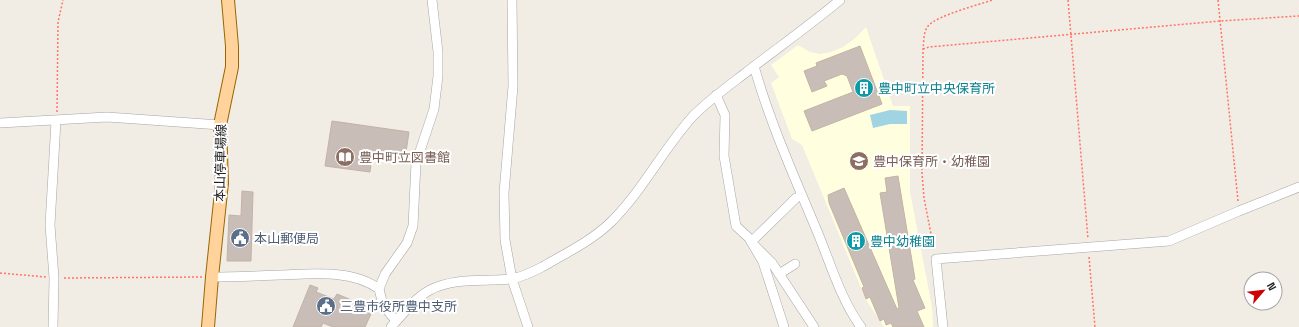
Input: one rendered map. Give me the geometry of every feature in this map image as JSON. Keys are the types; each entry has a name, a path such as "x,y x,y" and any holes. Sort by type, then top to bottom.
{"main road":[{"name":"本山停車場線","path":"208,327 222,182 220,125 232,67 232,46 228,0"}],"street":[{"path":"432,0 438,52 438,76 434,109 416,163 413,226 407,243 385,274 379,289 383,304 394,324 416,300 430,290 458,281 512,279 542,267 592,237 610,223 628,203 694,116 716,95 840,0"},
{"path":"512,0 513,86 504,193 505,240 512,279 528,327"},
{"path":"754,66 762,94 787,162 845,300 861,327"},
{"path":"716,95 725,115 724,156 736,226 772,263 814,327"},
{"path":"0,123 107,117 220,125"},
{"path":"53,327 54,278 50,225 56,121"},
{"path":"943,327 936,259 1169,241 1299,187"},
{"path":"751,242 796,198"},
{"path":"751,242 763,262 784,327"},
{"path":"779,274 795,264"},
{"path":"212,277 327,274 356,278 371,283 379,289"}],"path":[{"path":"56,121 58,22 63,0"},
{"path":"936,259 924,198 922,173 923,48 925,32 929,24 939,18 993,0"},
{"path":"1068,0 1095,327"},
{"path":"1218,0 1239,211"},
{"path":"923,48 1220,21 1299,16"},
{"path":"0,273 54,278 212,277"}],"shaded area":[{"name":"豊中保育所・幼稚園","path":"866,27 893,106 910,106 910,192 932,307 933,327 884,327 866,300 802,145 792,139 771,83 779,77 771,65 798,45 810,52 820,54 831,52 843,47"}],"water":[{"path":"890,110 907,111 907,124 890,124 873,128 870,115"}],"building":[{"name":"豊中町立中央保育所","path":"860,46 882,104 812,131 804,111 853,92 847,76 842,74 824,81 827,86 812,92 804,71 817,66 816,63"},
{"path":"332,121 409,132 405,159 372,155 370,172 325,166"},
{"name":"豊中幼稚園","path":"898,176 915,279 913,280 925,308 917,311 924,327 893,327 891,323 886,325 884,319 880,321 870,297 866,299 862,288 864,287 829,203 828,195 844,188 897,309 899,308 880,193 887,192 885,178"},
{"path":"242,191 253,192 251,261 227,261 229,215 241,216"},
{"name":"三豊市役所豊中支所","path":"310,285 318,288 316,292 334,299 337,294 366,306 364,311 371,314 365,327 333,327 323,323 321,327 293,327"}],"place":[{"name":"豊中町立中央保育所","path":"864,88"},
{"name":"豊中町立図書館","path":"345,157"},
{"name":"豊中保育所・幼稚園","path":"859,161"},
{"name":"本山郵便局","path":"240,238"},
{"name":"豊中幼稚園","path":"856,241"},
{"name":"三豊市役所豊中支所","path":"326,306"}]}
